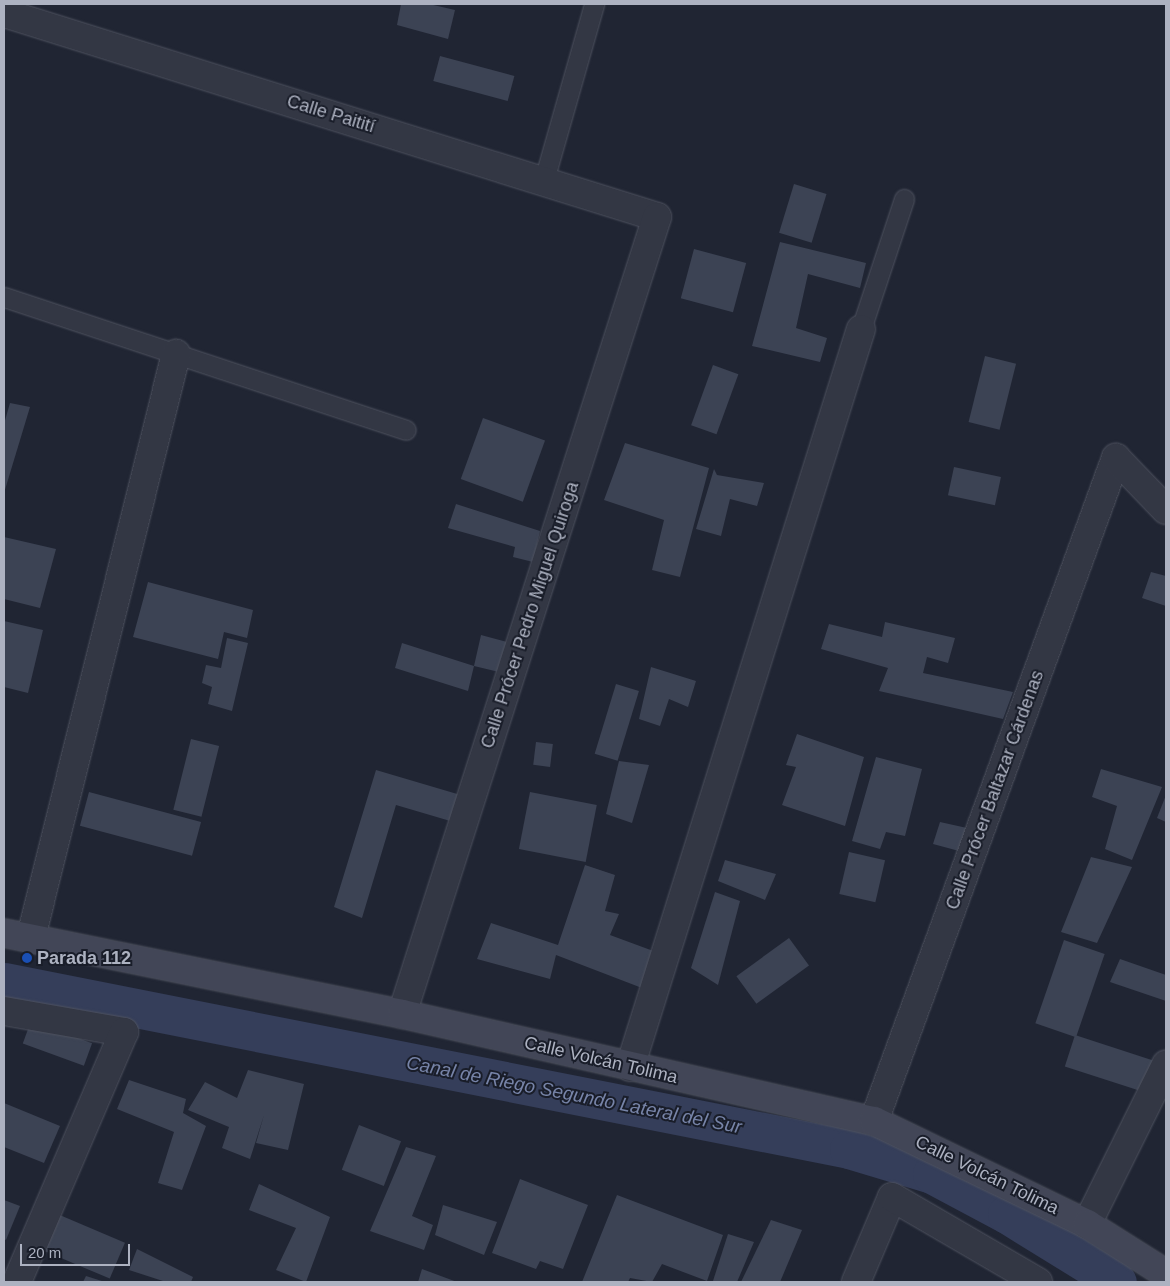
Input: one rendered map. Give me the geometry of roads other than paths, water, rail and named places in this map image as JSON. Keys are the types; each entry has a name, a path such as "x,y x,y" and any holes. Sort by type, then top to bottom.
{"street":[{"name":"Calle Paitití","path":"4,13 657,216"},
{"name":"Calle Prócer Pedro Miguel Quiroga","path":"402,1014 657,216"},
{"path":"630,1067 861,329"},
{"path":"31,938 176,354"},
{"name":"Calle Prócer Baltazar Cárdenas","path":"874,1121 1116,458 1166,510"},
{"name":"Calle Volcán Tolima","path":"4,933 402,1014 874,1121 1087,1224 1166,1274"},
{"path":"4,1010 124,1032 17,1282"},
{"path":"1087,1224 1166,1065"},
{"path":"856,1282 892,1197 1038,1282"}],"lane":[{"path":"544,180 594,4"},
{"path":"861,329 904,199"},
{"path":"4,297 406,430"}],"waterway":[{"name":"Canal de Riego Segundo Lateral del Sur","path":"4,982 849,1149 932,1174 1007,1214 1117,1282"}],"place":[{"name":"Parada 112","path":"27,958"}]}
